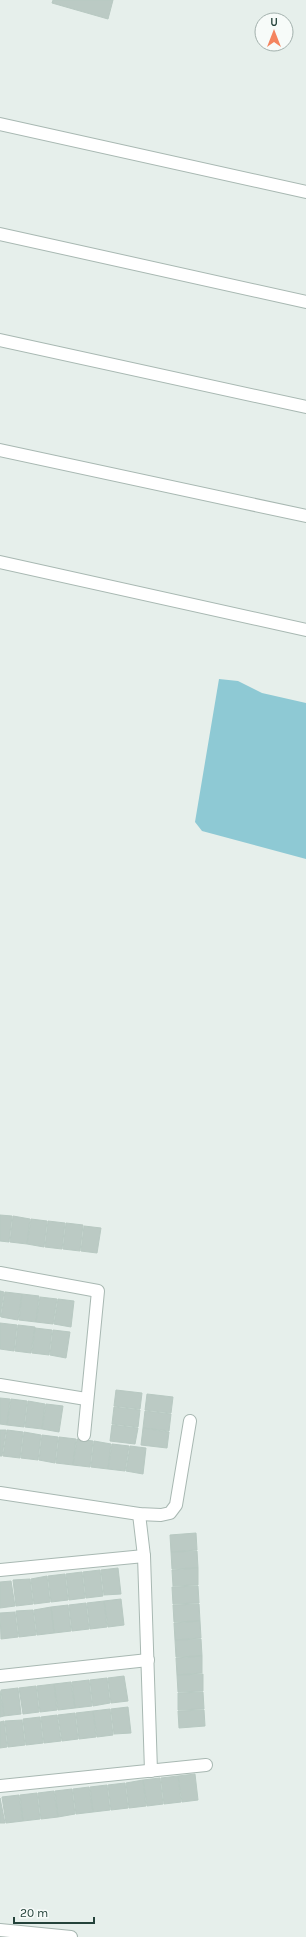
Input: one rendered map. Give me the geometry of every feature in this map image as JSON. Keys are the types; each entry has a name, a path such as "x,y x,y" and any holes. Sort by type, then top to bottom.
{"street":[{"path":"0,124 306,192"},
{"path":"0,234 306,302"},
{"path":"0,340 306,407"},
{"path":"0,450 306,516"},
{"path":"0,562 306,630"},
{"path":"0,1273 98,1291 86,1399 84,1435"},
{"path":"0,1385 86,1399"},
{"path":"0,1493 140,1514 161,1515 170,1513 176,1505 190,1420"},
{"path":"140,1514 144,1556 151,1771"},
{"path":"0,1570 144,1556"},
{"path":"0,1676 148,1660"},
{"path":"0,1786 206,1765"},
{"path":"0,1930 71,1937"}],"water":[{"path":"219,679 238,681 262,693 306,703 306,859 202,831 195,822"}],"building":[{"path":"53,0 113,0 108,19 52,3"},
{"path":"0,1215 12,1216 9,1242 0,1241"},
{"path":"13,1216 30,1219 27,1244 10,1242"},
{"path":"31,1219 47,1221 44,1247 27,1244"},
{"path":"48,1221 65,1223 62,1249 45,1247"},
{"path":"66,1223 83,1225 80,1251 63,1249"},
{"path":"84,1226 101,1228 97,1253 81,1251"},
{"path":"0,1291 4,1292 0,1317"},
{"path":"5,1292 22,1294 18,1320 1,1317"},
{"path":"22,1294 39,1296 36,1322 19,1320"},
{"path":"40,1297 57,1299 53,1324 36,1322"},
{"path":"58,1299 74,1301 71,1327 54,1324"},
{"path":"0,1323 17,1325 14,1351 0,1349"},
{"path":"18,1325 35,1327 31,1353 15,1351"},
{"path":"35,1328 52,1330 49,1355 32,1353"},
{"path":"53,1330 70,1332 66,1358 50,1355"},
{"path":"116,1390 142,1393 140,1409 114,1406"},
{"path":"147,1394 173,1397 171,1413 145,1410"},
{"path":"0,1398 10,1399 7,1425 0,1424"},
{"path":"11,1399 27,1401 24,1427 7,1425"},
{"path":"28,1401 45,1404 42,1429 25,1427"},
{"path":"46,1404 63,1406 59,1432 42,1429"},
{"path":"114,1407 140,1410 138,1427 112,1424"},
{"path":"145,1411 171,1414 169,1431 143,1428"},
{"path":"112,1425 138,1428 135,1444 110,1441"},
{"path":"143,1428 169,1432 167,1448 141,1445"},
{"path":"0,1430 6,1430 2,1456 0,1456"},
{"path":"7,1430 23,1432 20,1458 3,1456"},
{"path":"24,1432 41,1435 38,1460 21,1458"},
{"path":"42,1435 58,1437 55,1463 39,1460"},
{"path":"59,1437 76,1439 73,1465 56,1463"},
{"path":"77,1439 93,1441 90,1467 73,1465"},
{"path":"94,1441 111,1444 108,1469 91,1467"},
{"path":"112,1444 129,1446 125,1471 108,1469"},
{"path":"130,1446 146,1448 143,1474 126,1471"},
{"path":"196,1533 197,1550 171,1552 170,1535"},
{"path":"197,1551 198,1568 172,1569 171,1552"},
{"path":"118,1568 121,1594 104,1595 101,1570"},
{"path":"198,1568 198,1585 173,1586 172,1570"},
{"path":"100,1570 103,1596 86,1598 83,1572"},
{"path":"82,1572 85,1598 69,1600 66,1574"},
{"path":"65,1574 68,1600 51,1602 48,1576"},
{"path":"47,1576 50,1602 34,1604 31,1579"},
{"path":"30,1579 33,1604 16,1606 13,1580"},
{"path":"11,1581 15,1606 0,1608 0,1582"},
{"path":"198,1586 199,1603 173,1604 172,1587"},
{"path":"121,1599 124,1625 108,1627 104,1601"},
{"path":"104,1601 107,1627 90,1629 87,1603"},
{"path":"86,1603 89,1629 72,1631 69,1605"},
{"path":"199,1604 200,1621 174,1622 173,1605"},
{"path":"68,1605 71,1631 54,1633 51,1607"},
{"path":"51,1607 54,1633 37,1635 34,1610"},
{"path":"33,1610 36,1635 19,1637 16,1611"},
{"path":"15,1612 18,1637 1,1639 0,1613"},
{"path":"200,1621 201,1638 175,1640 174,1623"},
{"path":"201,1639 202,1656 176,1657 175,1640"},
{"path":"202,1656 202,1673 177,1675 176,1658"},
{"path":"203,1674 203,1691 178,1692 177,1675"},
{"path":"124,1676 128,1701 111,1703 108,1678"},
{"path":"107,1678 110,1703 93,1706 90,1680"},
{"path":"89,1680 92,1706 75,1708 72,1682"},
{"path":"71,1682 75,1708 58,1710 54,1684"},
{"path":"54,1684 57,1710 40,1712 37,1686"},
{"path":"36,1686 39,1712 23,1714 19,1688"},
{"path":"18,1688 21,1714 4,1716 1,1690"},
{"path":"0,1691 4,1716 0,1717"},
{"path":"203,1692 204,1709 178,1710 178,1693"},
{"path":"128,1707 131,1733 114,1734 111,1709"},
{"path":"110,1709 113,1735 97,1737 93,1711"},
{"path":"204,1710 205,1726 179,1728 178,1711"},
{"path":"93,1711 96,1737 79,1739 76,1713"},
{"path":"75,1713 78,1739 62,1741 58,1715"},
{"path":"57,1715 61,1741 44,1743 41,1717"},
{"path":"40,1717 43,1743 26,1745 23,1719"},
{"path":"22,1720 25,1745 8,1747 5,1721"},
{"path":"4,1721 7,1747 0,1748 0,1722"},
{"path":"195,1774 198,1800 182,1802 178,1776"},
{"path":"178,1776 181,1802 164,1804 161,1778"},
{"path":"160,1778 163,1804 147,1806 143,1780"},
{"path":"143,1780 146,1806 129,1808 126,1783"},
{"path":"125,1783 128,1808 111,1810 108,1785"},
{"path":"107,1785 110,1810 93,1812 90,1787"},
{"path":"89,1787 93,1812 76,1814 73,1789"},
{"path":"72,1789 75,1814 58,1817 55,1791"},
{"path":"54,1791 58,1817 41,1819 38,1793"},
{"path":"37,1793 40,1819 23,1821 20,1795"},
{"path":"19,1795 23,1821 6,1823 2,1797"},
{"path":"0,1798 5,1823 0,1823"}]}
